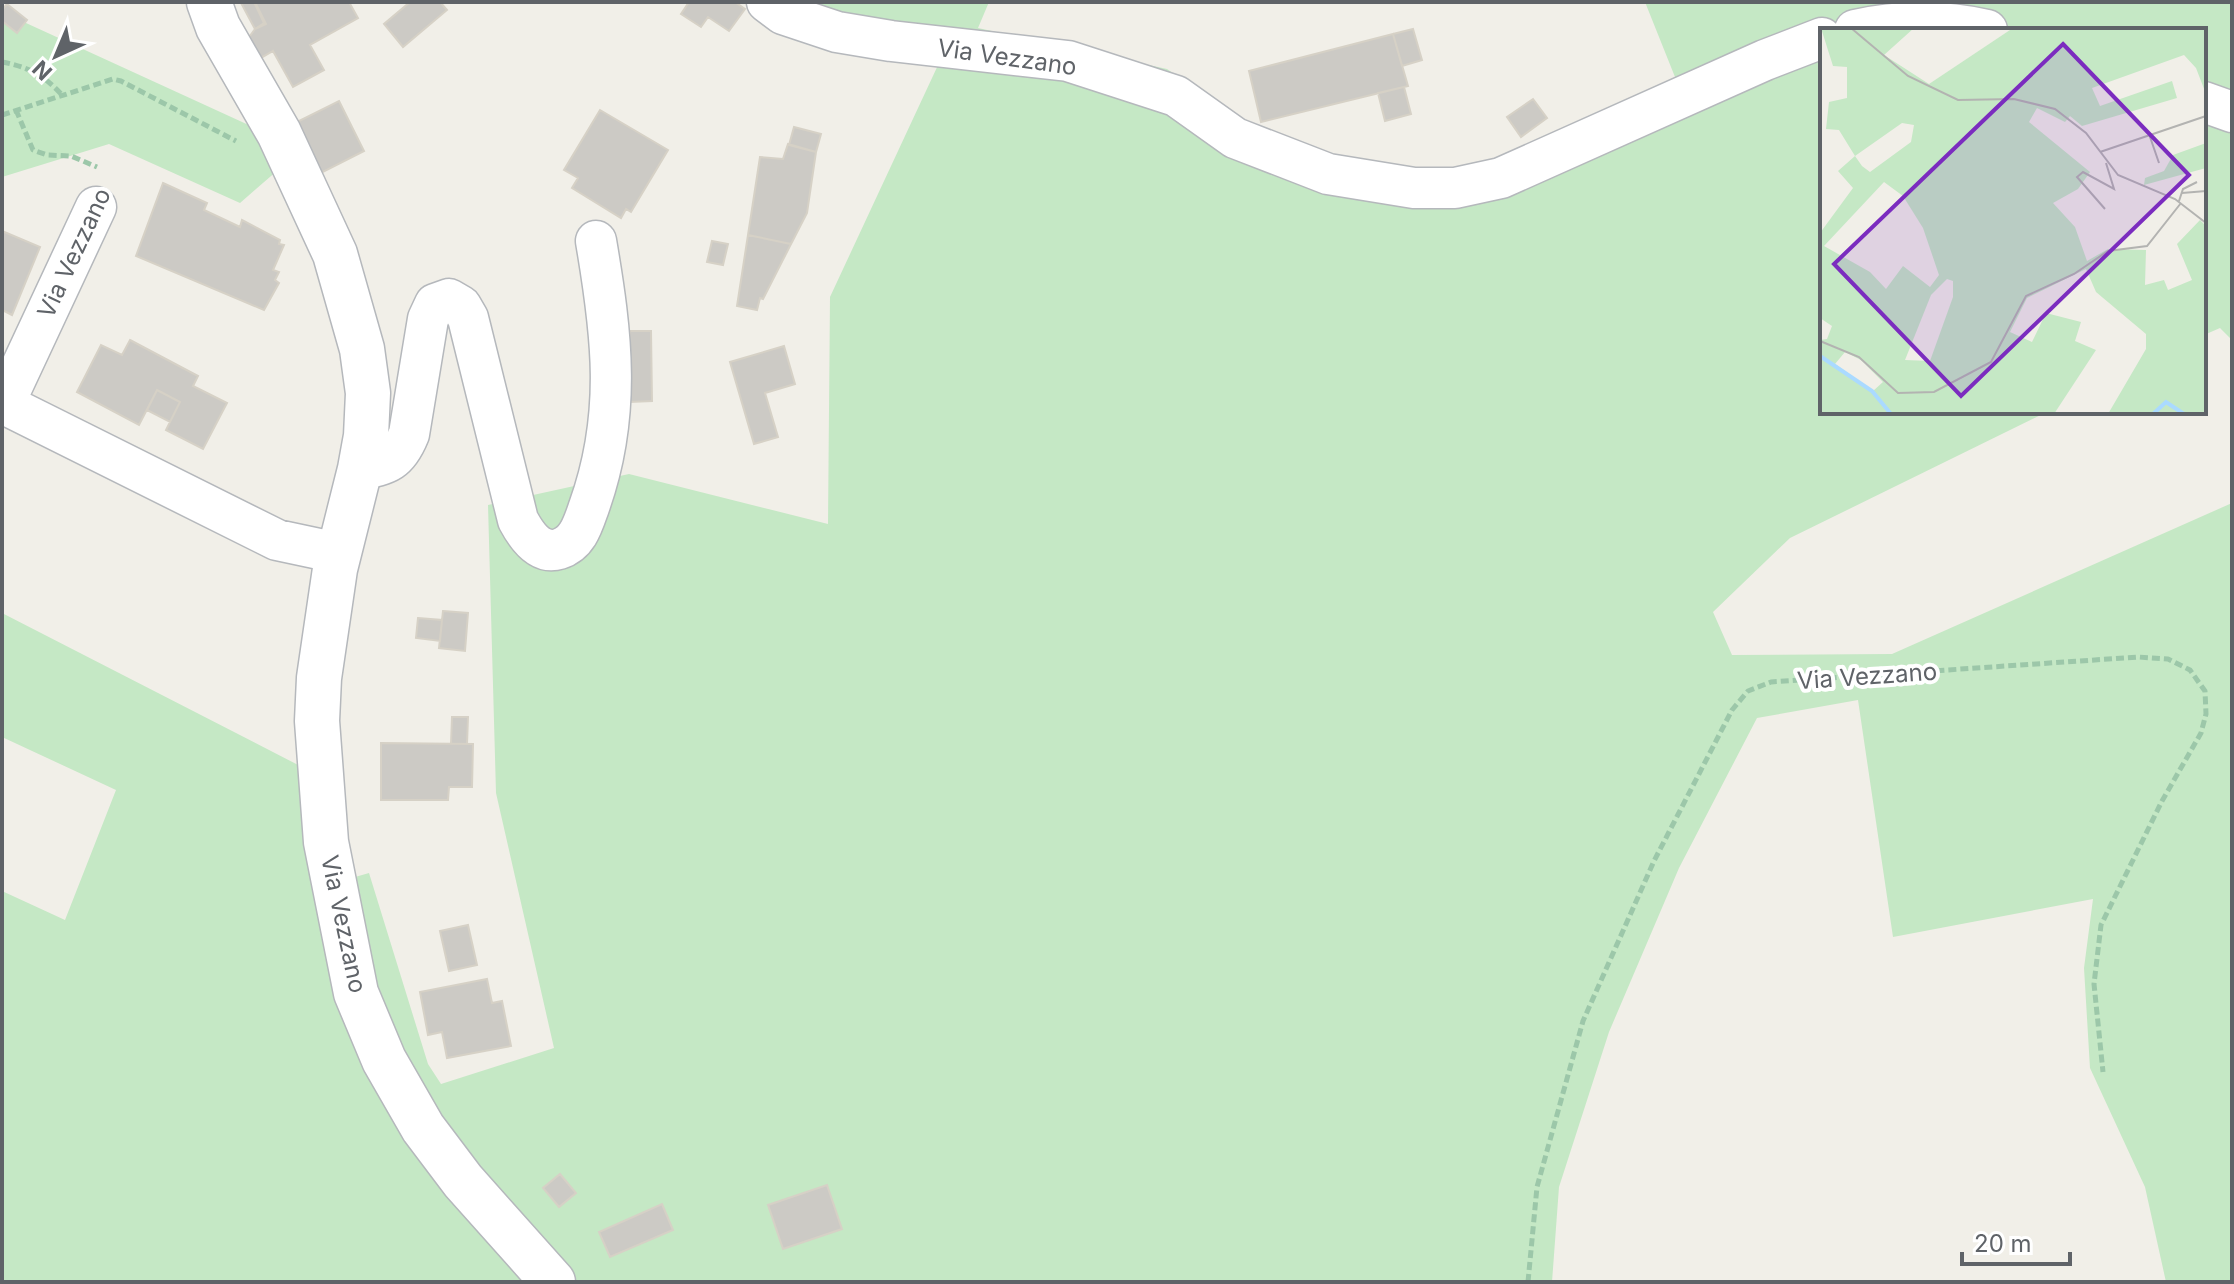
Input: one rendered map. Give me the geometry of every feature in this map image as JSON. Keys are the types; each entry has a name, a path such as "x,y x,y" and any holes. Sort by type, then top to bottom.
{"street":[{"name":"Via Vezzano","path":"209,2 218,27 279,133 335,254 359,337 368,393 366,436 360,469 338,553 319,678 317,721 326,842 356,993 384,1060 423,1128 463,1181 553,1282"},
{"name":"Via Vezzano","path":"767,2 783,14 837,32 935,47 1068,61 1176,96 1235,138 1278,157 1328,174 1414,188 1455,188 1501,178 1765,60 1820,39"},
{"path":"1869,28 1917,21 1977,28"},
{"path":"2206,103 2232,112"},
{"name":"Via Vezzano","path":"96,207 3,404 277,540 338,553"},
{"path":"360,469 381,466 395,458 403,448 409,434 428,319 435,304 449,299 461,306 471,327 518,520 526,534 539,546 552,551 567,546 576,538 593,496 612,411 609,316 596,241"}],"path":[{"path":"2,62 26,67 46,78 62,95"},
{"path":"2,115 113,79 236,141 248,143 279,133"},
{"name":"Via Vezzano","path":"16,110 33,150 47,155 71,156 111,173 96,207"},
{"name":"Via Vezzano","path":"1528,1282 1537,1187 1583,1021 1654,861 1732,710 1748,691 1771,682 2138,657 2168,659 2190,670 2205,691 2206,714 2201,733 2162,801 2101,925 2094,984 2103,1072"}],"green space":[{"path":"753,2 989,2 978,28 1167,69 1271,141 1422,174 1509,160 1675,77 1645,2 2232,2 2232,340 2220,328 2206,334 2206,28 1820,28 1820,414 2043,414 1790,538 1713,612 1732,655 1892,654 2232,503 2232,1282 2166,1282 2145,1187 2090,1068 2084,968 2093,899 1893,937 1858,700 1757,718 1679,868 1609,1032 1559,1187 1552,1282 2,1282 2,891 65,920 116,790 2,737 2,613 304,768 317,888 369,873 428,1064 441,1084 554,1048 496,793 488,505 629,474 828,524 830,297 939,63"},
{"path":"2,12 253,127 278,170 240,203 109,144 2,177"}],"building":[{"path":"254,2 264,23 255,29 241,3"},
{"path":"255,2 349,2 358,18 310,45 324,70 293,87 273,51 254,62 244,44 255,29 266,24"},
{"path":"410,2 440,2 447,10 403,47 384,24"},
{"path":"689,2 735,2 745,9 729,31 708,17 701,27 681,14"},
{"path":"7,4 27,20 17,33 2,21 2,10"},
{"path":"1413,29 1422,60 1402,66 1393,34"},
{"path":"1393,34 1408,86 1261,122 1249,71"},
{"path":"1404,87 1411,114 1385,121 1378,93"},
{"path":"1533,99 1547,118 1521,137 1507,117"},
{"path":"339,101 364,151 313,177 287,127"},
{"path":"600,110 668,150 631,212 626,209 621,218 572,188 578,178 564,170"},
{"path":"794,127 821,134 816,152 789,145"},
{"path":"788,144 816,152 807,213 791,244 748,235 760,157 783,159"},
{"path":"163,183 207,203 204,210 240,227 242,220 284,245 273,270 279,272 275,280 279,283 264,310 136,256"},
{"path":"2,231 40,247 12,315 2,310"},
{"path":"748,235 791,244 763,299 760,298 757,310 737,306"},
{"path":"712,241 728,244 723,265 707,262"},
{"path":"630,331 651,331 652,401 630,402"},
{"path":"130,340 198,376 193,386 227,403 203,449 166,430 180,402 157,390 139,425 77,392 101,345 122,355"},
{"path":"784,346 795,384 765,393 778,437 754,444 730,362"},
{"path":"157,390 180,402 170,422 147,410"},
{"path":"443,611 468,613 465,651 439,648"},
{"path":"418,618 442,620 440,641 416,638"},
{"path":"452,717 468,717 467,744 451,744"},
{"path":"381,743 473,744 472,787 449,787 448,800 381,800"},
{"path":"468,925 477,965 449,971 440,931"},
{"path":"487,979 492,1003 502,1001 511,1046 447,1058 442,1032 428,1035 420,992"},
{"path":"560,1174 576,1193 559,1207 543,1188"},
{"path":"827,1185 842,1229 783,1249 768,1205"},
{"path":"662,1204 673,1230 610,1257 599,1232"}]}
